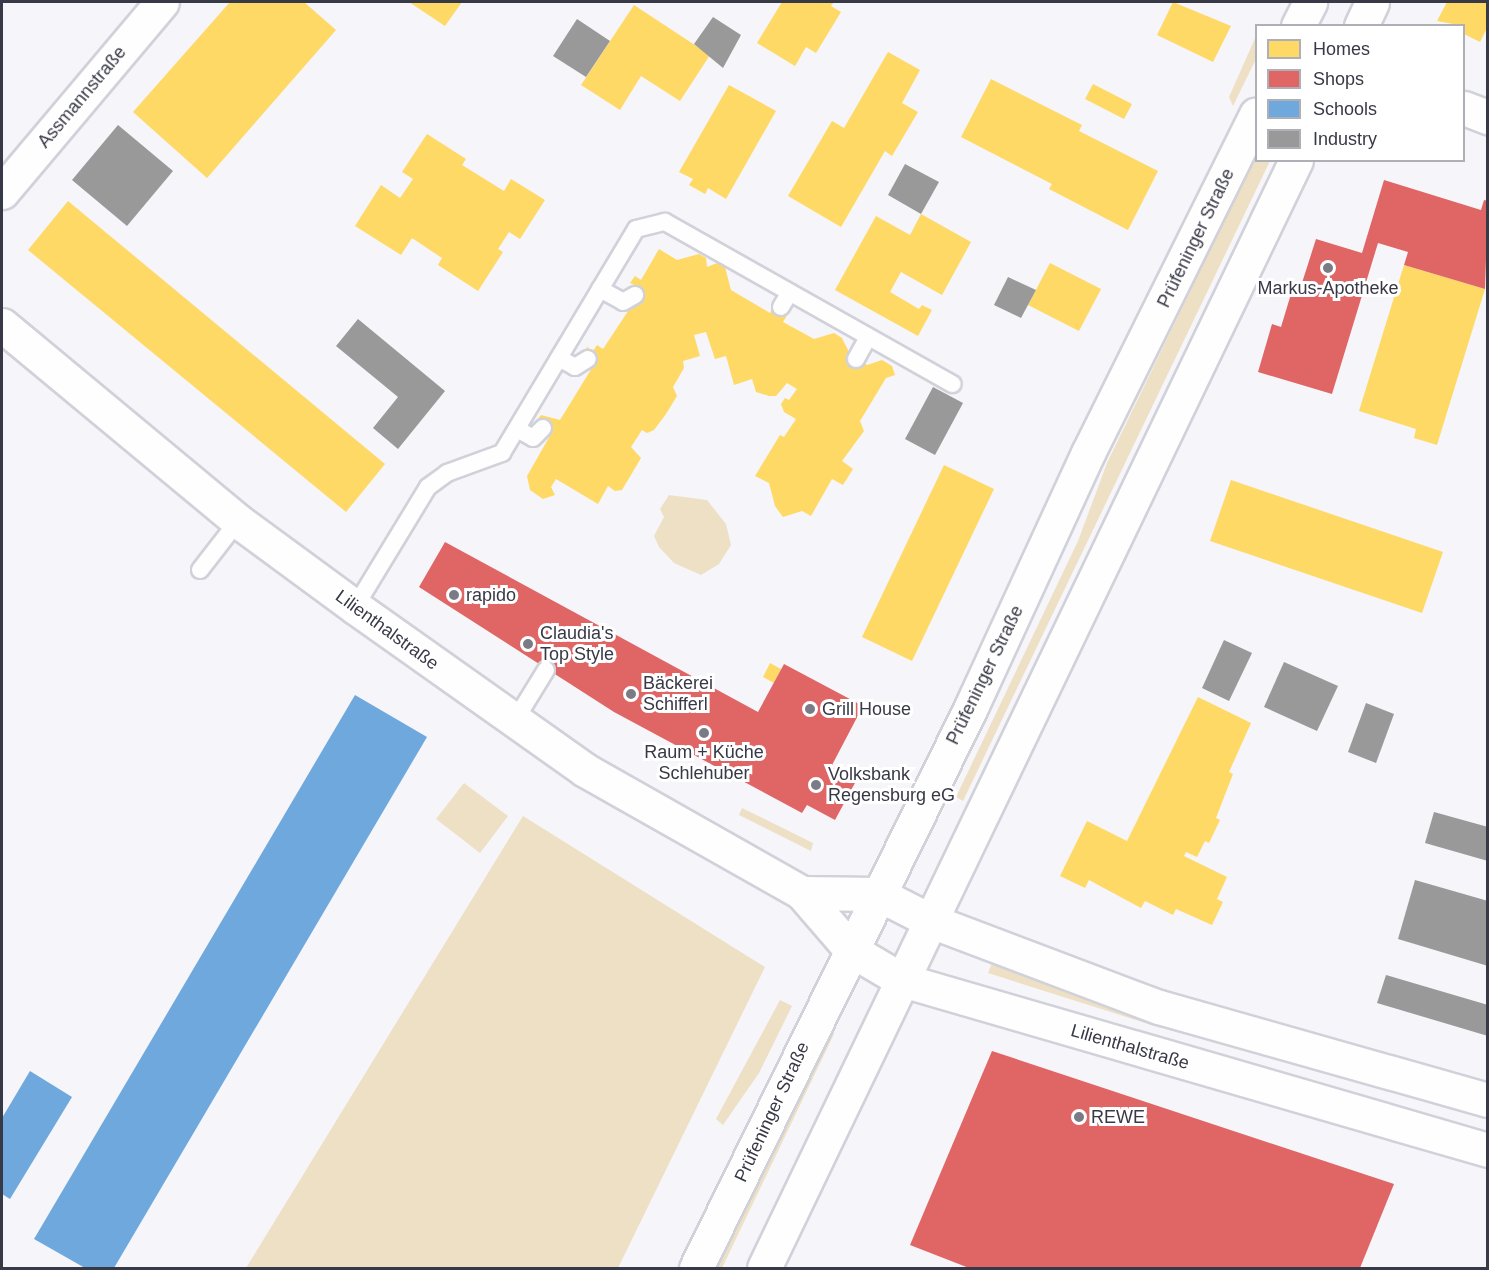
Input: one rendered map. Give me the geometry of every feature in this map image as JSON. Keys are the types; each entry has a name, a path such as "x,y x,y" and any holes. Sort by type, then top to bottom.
{"street":[{"name":"Assmannstraße","path":"2,192 162,2"},
{"path":"1299,24 1310,2"},
{"path":"1361,24 1372,2"},
{"path":"1465,108 1488,117"},
{"name":"Prüfeninger Straße","path":"696,1269 850,950 972,705 1088,453 1255,118"},
{"path":"764,1269 1295,162"},
{"name":"Lilienthalstraße","path":"2,325 238,522 514,722 585,770 802,893 850,950 902,980 1488,1150"},
{"name":"Lilienthalstraße","path":"802,893 878,894 931,921 1159,1006 1488,1100"}],"lane":[{"path":"355,607 428,487 447,473 502,453 636,229 665,222 953,384"},
{"path":"600,289 623,302 635,295"},
{"path":"781,307 790,292"},
{"path":"856,358 868,337"},
{"path":"559,358 575,367 588,359"},
{"path":"517,429 533,438 543,428"},
{"path":"200,570 238,522"},
{"path":"514,722 546,670"}],"shaded area":[{"path":"1255,38 1255,61 1233,106 1229,97"},
{"path":"1255,157 1255,162 1270,162 963,801 956,797 1078,541 1107,463"},
{"path":"669,495 707,500 726,524 731,545 719,564 701,575 674,563 659,547 654,536 664,517 660,509"},
{"path":"464,783 508,816 480,853 436,819"},
{"path":"742,808 813,843 811,851 739,815"},
{"path":"523,816 765,967 618,1268 246,1268"},
{"path":"992,963 1163,1021 1161,1028 988,973"},
{"path":"780,1000 792,1006 759,1073 723,1125 716,1119"},
{"path":"828,1031 834,1034 722,1268 714,1268"}],"building: Homes":[{"path":"230,2 304,2 336,30 207,178 133,112"},
{"path":"409,2 462,2 445,26"},
{"path":"782,2 834,2 831,6 841,12 816,53 806,47 795,66 757,43"},
{"path":"1173,2 1231,26 1213,62 1157,35"},
{"path":"1447,2 1488,2 1488,26 1480,42 1465,34 1465,24 1437,21"},
{"path":"634,5 710,55 680,101 641,76 620,110 581,85"},
{"path":"888,52 920,70 902,103 918,112 892,156 885,151 841,227 788,196 832,121 844,128"},
{"path":"991,79 1082,125 1079,131 1158,171 1128,230 1049,189 1052,184 961,137"},
{"path":"1093,84 1132,104 1124,119 1085,99"},
{"path":"729,85 776,111 726,199 708,188 705,194 689,185 693,179 679,172"},
{"path":"427,134 466,159 462,165 504,191 511,179 545,200 520,239 509,232 498,249 503,252 478,291 438,265 442,258 412,238 401,255 355,226 381,185 400,198 413,179 402,172"},
{"path":"68,201 385,464 346,512 28,250"},
{"path":"921,214 971,242 942,295 901,272 890,292 919,309 922,305 932,310 918,336 835,290 876,216 910,235"},
{"path":"659,249 677,260 699,254 706,258 707,267 717,263 725,267 731,290 770,313 775,304 789,312 783,322 814,339 834,333 842,338 850,354 867,365 882,360 892,366 895,375 886,378 860,421 864,431 842,461 853,469 843,485 832,479 811,516 802,511 783,517 775,506 769,483 755,476 780,435 784,437 796,419 784,412 781,404 785,398 789,400 797,389 787,383 776,396 769,396 756,392 752,379 734,385 726,356 715,359 706,332 694,335 700,356 683,361 684,368 673,387 677,396 666,414 654,430 647,433 642,430 631,447 641,458 622,490 615,491 608,486 598,504 556,479 551,487 555,495 543,499 530,490 527,476 551,434 535,423 541,415 560,420 595,363 582,355 587,347 593,351 597,345 603,349 638,296 632,293 636,286 630,283 635,276 641,280"},
{"path":"1050,263 1101,289 1079,331 1028,305"},
{"path":"1404,265 1485,289 1437,445 1414,438 1416,429 1359,411"},
{"path":"944,465 994,489 912,661 862,637"},
{"path":"1231,480 1443,552 1422,613 1210,541"},
{"path":"770,663 781,669 774,683 763,677"},
{"path":"1198,697 1251,723 1229,772 1233,774 1216,818 1220,820 1209,843 1205,841 1197,857 1186,852 1184,856 1227,877 1217,899 1223,902 1212,925 1176,909 1173,915 1145,901 1141,908 1089,880 1085,888 1060,876 1087,821 1127,841"}],"building: Shops":[{"path":"1384,180 1481,210 1484,200 1488,201 1485,289 1404,265 1408,252 1378,243 1332,394 1258,372 1272,324 1281,327 1294,284 1301,286 1316,239 1362,253"},
{"path":"445,542 758,712 784,664 863,706 831,767 856,781 835,820 807,805 802,813 614,712 419,587"},
{"name":"REWE","path":"992,1051 1394,1184 1360,1268 969,1268 910,1245"}],"building: Schools":[{"path":"355,695 427,737 114,1268 85,1268 34,1239"},
{"path":"30,1071 72,1097 10,1199 2,1194 2,1118"}],"building: Industry":[{"path":"713,17 741,35 723,68 694,44"},
{"path":"577,19 610,41 586,77 553,56"},
{"path":"118,125 173,171 127,226 72,180"},
{"path":"905,164 939,182 921,214 888,195"},
{"path":"1008,277 1036,290 1021,318 994,305"},
{"path":"358,319 445,391 398,449 373,428 398,397 336,346"},
{"path":"933,387 963,403 935,455 905,439"},
{"path":"1224,640 1252,653 1229,701 1202,688"},
{"path":"1284,662 1338,686 1317,731 1264,707"},
{"path":"1366,703 1394,714 1376,763 1348,752"},
{"path":"1434,812 1488,827 1488,861 1425,843"},
{"path":"1415,880 1488,901 1488,966 1398,939"},
{"path":"1386,975 1488,1005 1488,1036 1377,1003"}],"place":[{"name":"Markus-Apotheke","path":"1328,268"},
{"name":"rapido","path":"454,595"},
{"name":"Claudia's Top Style","path":"528,644"},
{"name":"Bäckerei Schifferl","path":"631,694"},
{"name":"Grill House","path":"810,709"},
{"name":"Raum + Küche Schlehuber","path":"704,733"},
{"name":"Volksbank Regensburg eG","path":"816,785"},
{"name":"REWE","path":"1079,1117"}]}
